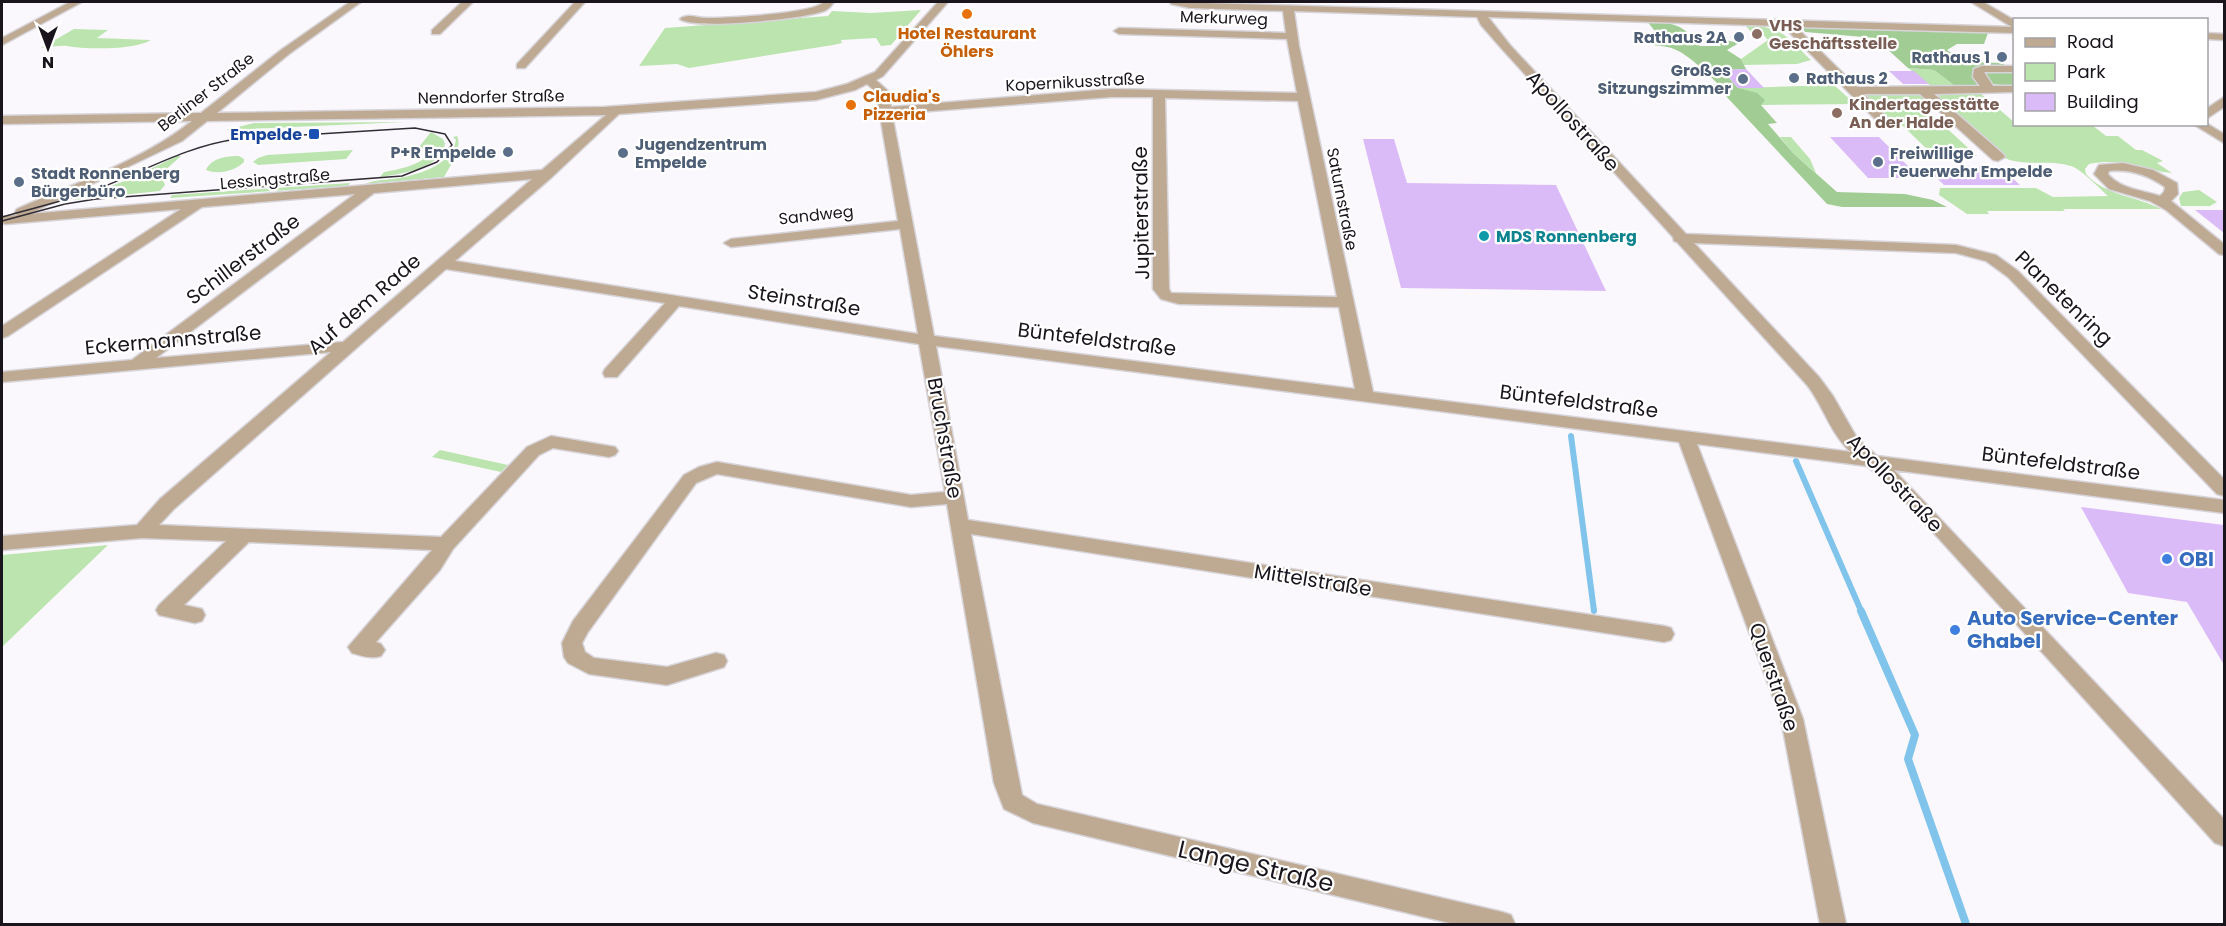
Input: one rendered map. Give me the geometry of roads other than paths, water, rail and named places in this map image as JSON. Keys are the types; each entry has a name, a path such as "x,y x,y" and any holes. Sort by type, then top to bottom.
{"street":[{"path":"2,42 77,2"},
{"name":"Berliner Straße","path":"3,218 157,150 183,134 266,56 345,2"},
{"name":"Berliner Straße","path":"199,117 285,51 356,2"},
{"path":"436,32 468,2"},
{"path":"521,66 579,2"},
{"path":"685,19 706,21 804,14 824,8 829,2"},
{"name":"Nenndorfer Straße","path":"2,120 615,111 816,96 851,87 887,68 943,2"},
{"path":"1175,2 1190,5 1482,15 2013,30"},
{"path":"1976,2 2013,23"},
{"name":"Saturnstraße","path":"1288,8 1303,97 1365,396"},
{"name":"Apollostraße","path":"1482,15 1485,23 1506,47 1813,381 1825,396 1850,442 1898,483 2224,835"},
{"path":"1787,24 1882,119"},
{"name":"Merkurweg","path":"1119,31 1292,36"},
{"path":"2208,36 2224,37"},
{"path":"1989,89 1979,77 1978,71 2013,69"},
{"name":"Bruchstraße","path":"868,80 882,91 1006,783 1012,802"},
{"path":"1852,91 2013,89"},
{"path":"1923,90 1998,157"},
{"name":"Kopernikusstraße","path":"885,111 1111,93 1303,97"},
{"name":"Jupiterstraße","path":"1159,94 1161,289 1166,296 1179,299 1344,302"},
{"path":"2208,113 2224,101"},
{"name":"Auf dem Rade","path":"142,531 166,504 445,264 615,111"},
{"path":"2202,126 2224,139"},
{"name":"Lessingstraße","path":"3,218 547,174"},
{"name":"Schillerstraße","path":"138,364 372,188"},
{"path":"2162,201 2224,251"},
{"path":"2,333 202,202"},
{"name":"Sandweg","path":"731,243 905,224"},
{"name":"Planetenring","path":"1680,238 1956,249 1991,258 2013,274 2224,490"},
{"name":"Steinstraße","path":"445,264 927,340"},
{"path":"611,373 675,301"},
{"name":"Büntefeldstraße","path":"927,340 2224,506"},
{"name":"Eckermannstraße","path":"2,377 349,346"},
{"name":"Querstraße","path":"1686,438 1792,719 1833,924"},
{"path":"374,650 359,647 433,565 446,544 533,451 551,442 609,451"},
{"path":"716,661 667,676 589,666 575,657 572,643 579,627 690,479 717,468 911,501 955,497"},
{"name":"Mittelstraße","path":"961,526 1665,634"},
{"path":"2,543 142,531 446,544"},
{"path":"195,615 166,610 244,536"},
{"name":"Lange Straße","path":"1012,802 1033,813 1502,924"}],"waterway":[{"path":"1571,436 1594,611"},
{"path":"1796,461 1862,613"},
{"path":"1861,611 1915,735 1908,759 1966,924"}],"tram line":[{"path":"2,217 84,194 182,153 218,142 415,128 445,134 452,145 437,162 402,176 96,199 65,204 2,221"}],"place":[{"name":"Hotel Restaurant Öhlers","path":"967,14"},
{"name":"VHS Geschäftsstelle","path":"1757,34"},
{"name":"Rathaus 2A","path":"1739,37"},
{"name":"Rathaus 1","path":"2002,57"},
{"name":"Rathaus 2","path":"1794,78"},
{"name":"Großes Sitzungszimmer","path":"1743,79"},
{"name":"Claudia's Pizzeria","path":"851,105"},
{"name":"Kindertagesstätte An der Halde","path":"1837,113"},
{"name":"Empelde","path":"314,134"},
{"name":"P+R Empelde","path":"508,152"},
{"name":"Jugendzentrum Empelde","path":"623,153"},
{"name":"Freiwillige Feuerwehr Empelde","path":"1878,162"},
{"name":"Stadt Ronnenberg Bürgerbüro","path":"19,182"},
{"name":"MDS Ronnenberg","path":"1484,236"},
{"name":"OBI","path":"2167,559"},
{"name":"Auto Service-Center Ghabel","path":"1955,630"}]}
